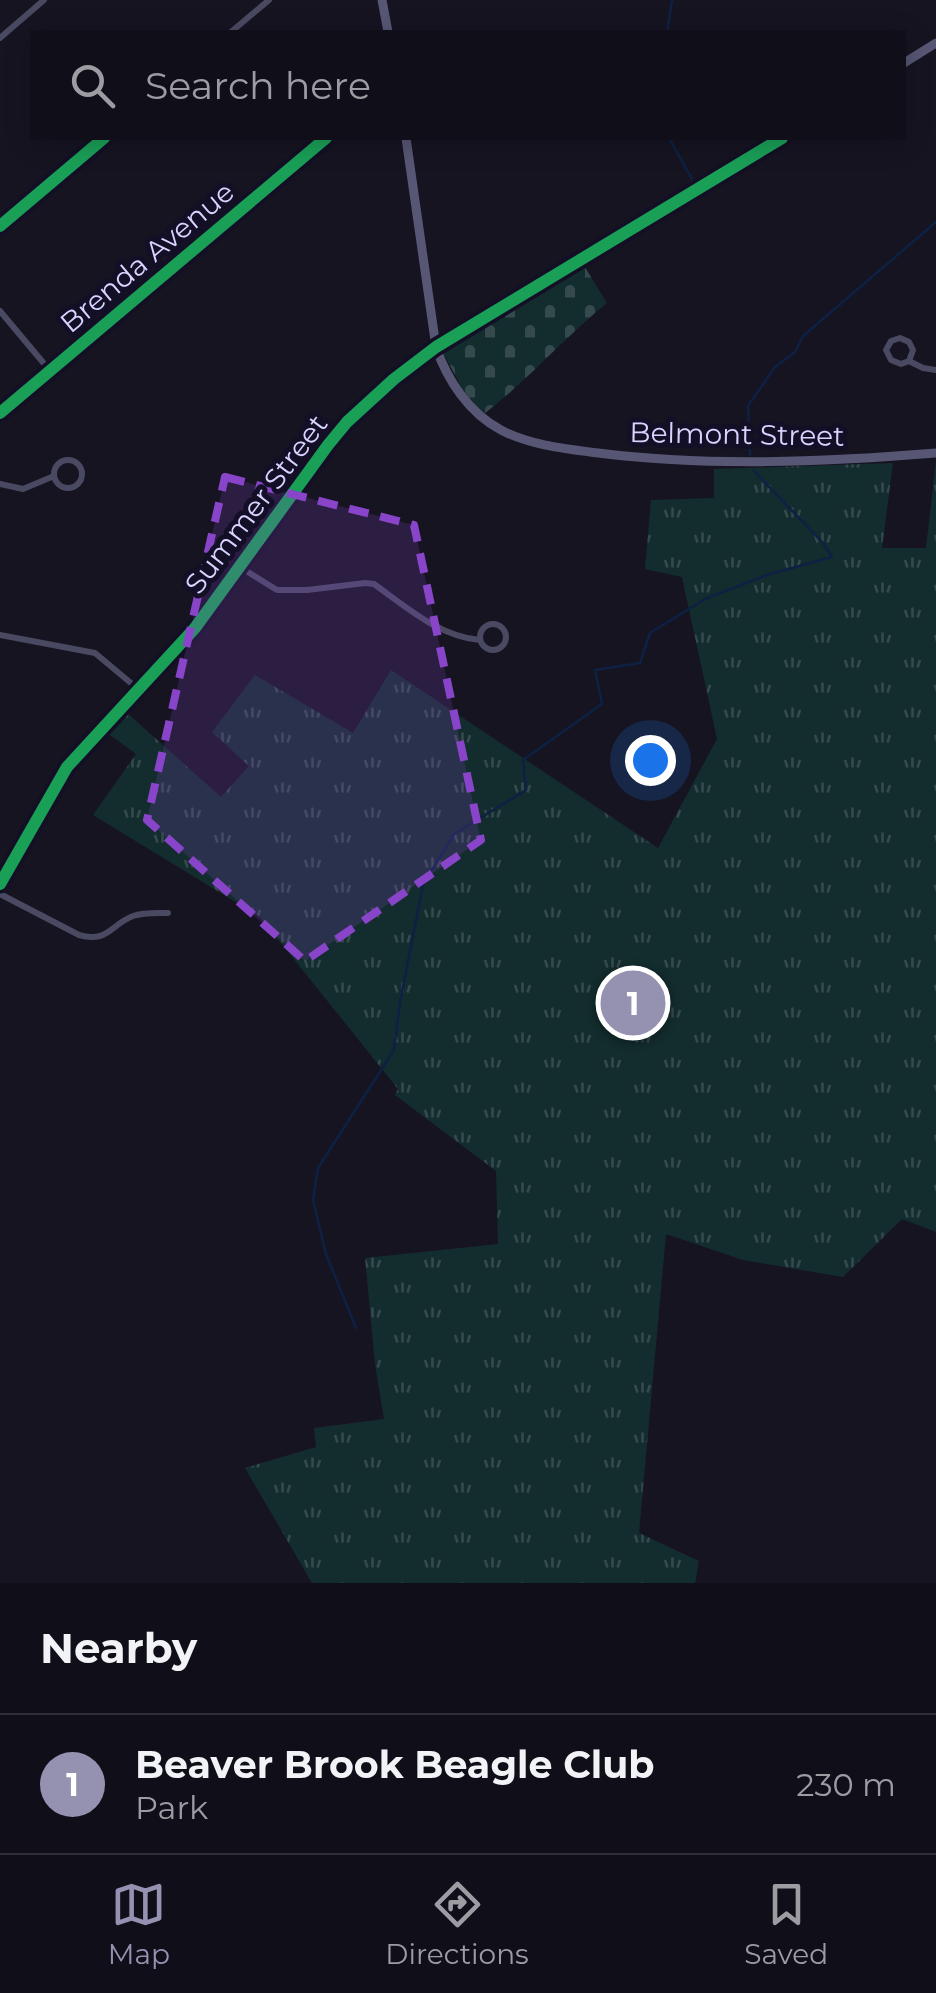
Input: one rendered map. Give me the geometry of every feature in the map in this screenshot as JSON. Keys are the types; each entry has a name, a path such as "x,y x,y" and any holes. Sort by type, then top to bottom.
{"street":[{"path":"0,38 44,0"},
{"path":"232,30 269,0"},
{"path":"382,0 388,30"},
{"path":"906,62 936,43"},
{"path":"0,226 102,140"},
{"name":"Brenda Avenue","path":"0,414 324,140"},
{"name":"Belmont Street","path":"406,140 436,347 446,372 466,401 498,429 578,450 646,458 723,462 936,453"},
{"name":"Summer Street","path":"0,884 67,767 195,628 305,474 360,410 436,347 779,140"},
{"path":"0,311 51,372"},
{"path":"432,324 456,335"},
{"path":"909,361 911,345 894,339 887,347 888,357 900,364 909,361 936,370"},
{"path":"415,362 446,372"},
{"path":"66,460 78,464 82,472 76,485 67,488 58,484 54,476 58,464 66,460"},
{"path":"0,484 23,488 54,476"},
{"path":"240,566 277,590 374,584 445,632 480,640"},
{"path":"493,624 502,627 506,634 504,646 496,650 484,647 480,640 485,627 493,624"},
{"path":"0,635 95,653 138,689"},
{"path":"0,894 91,938 106,934 135,915 168,913"}],"highlighted area":[{"path":"225,477 414,525 481,840 305,961 147,820"}],"green space":[{"path":"583,264 607,303 481,414 442,351"},
{"path":"936,460 936,1232 902,1219 843,1277 743,1260 666,1234 639,1533 699,1561 695,1583 312,1583 245,1468 316,1447 314,1428 384,1419 365,1258 498,1244 496,1171 395,1095 398,1089 260,917 93,815 136,754 106,732 126,712 221,797 249,766 212,732 255,675 353,733 391,670 658,848 717,739 682,577 645,569 651,500 714,498 714,469 893,463 882,548 926,548"}],"waterway":[{"path":"667,30 672,0"},
{"path":"670,140 692,179"},
{"path":"750,455 748,406 775,367 795,352 803,336 936,222"},
{"path":"356,1328 326,1254 313,1200 318,1168 394,1050 423,885 454,834 526,790 523,760 602,704 595,670 640,663 650,633 705,599 767,575 832,557 754,471"}],"cycle path":[{"path":"0,226 102,140"},
{"path":"0,413 324,140"},
{"path":"0,884 67,767 195,628 347,422 436,347 779,140"}],"place":[{"name":"Beaver Brook Beagle Club","path":"633,1003"}]}
